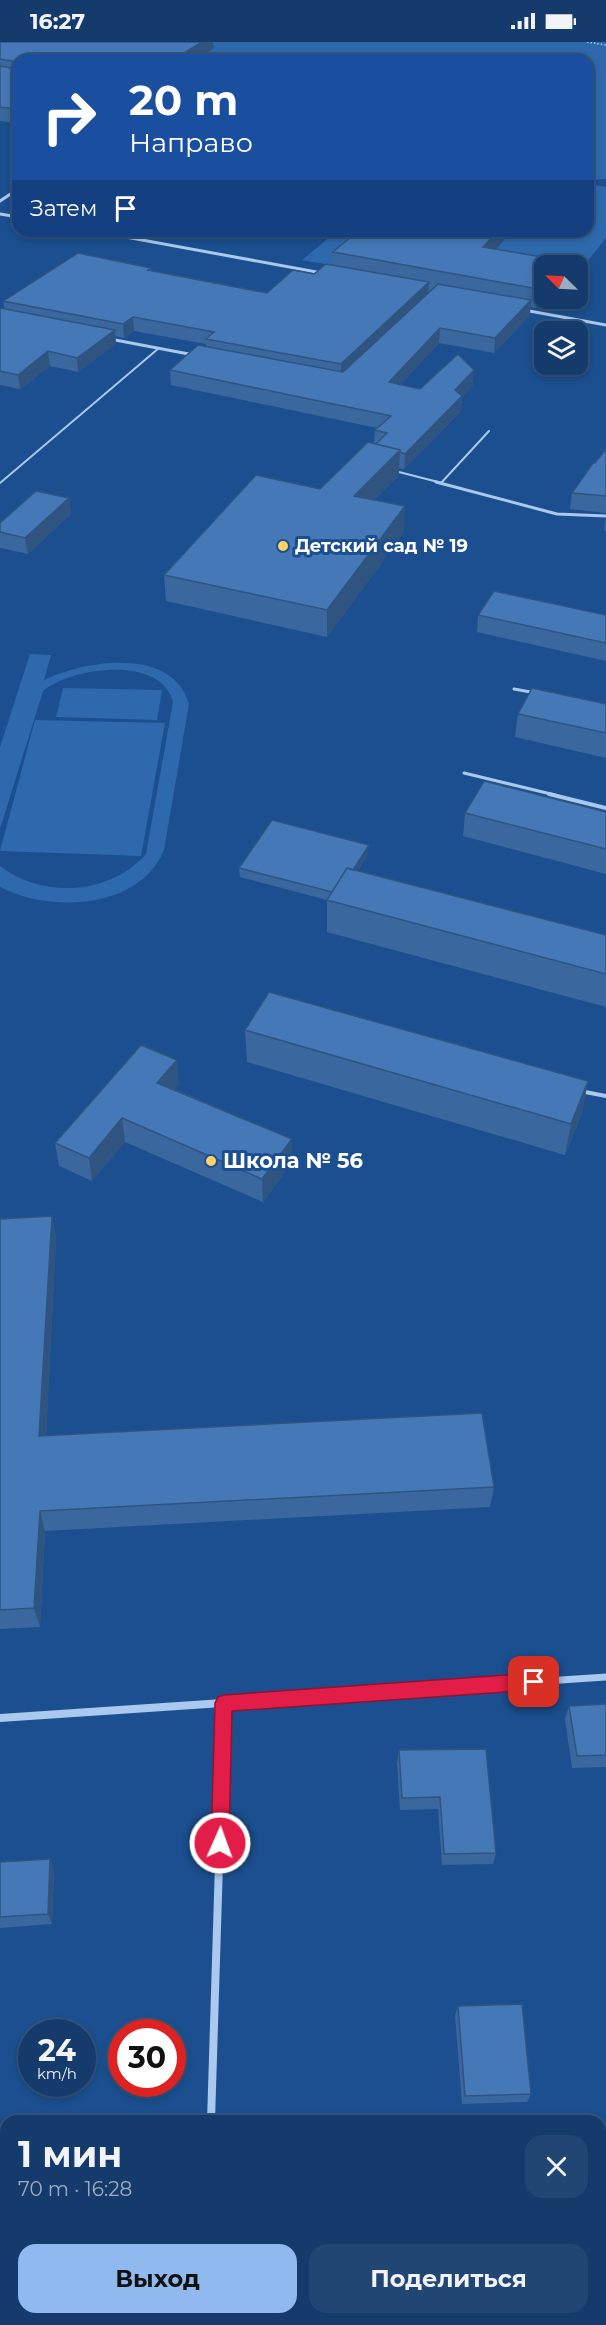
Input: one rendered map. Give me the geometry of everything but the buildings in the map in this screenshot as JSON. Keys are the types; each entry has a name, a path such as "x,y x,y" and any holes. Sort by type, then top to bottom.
{"street":[{"path":"126,237 322,273"},
{"path":"516,308 606,325"},
{"path":"102,337 204,357"},
{"path":"0,1718 606,1677"},
{"path":"212,2115 224,1703"}],"lane":[{"path":"0,483 159,348"},
{"path":"441,483 489,431"},
{"path":"394,471 557,514 606,516"},
{"path":"514,689 537,694"},
{"path":"464,773 606,808"},
{"path":"576,1089 606,1096"}],"path":[{"path":"587,42 606,45"}],"shaded area":[{"path":"0,42 606,42 606,179 594,180 594,54 12,54"},
{"path":"594,185 606,187 606,238 588,260 588,255 534,255 534,301 302,260 330,237 594,237"},
{"path":"30,654 51,655 44,680 81,667 103,664 126,663 147,666 165,673 180,685 189,704 164,850 152,870 135,885 114,895 91,901 67,903 43,901 0,887 0,866 17,877 36,884 56,888 76,888 95,885 114,878 131,868 146,854 173,702 165,687 152,677 114,670 74,676 43,691 0,829 0,747"},
{"path":"63,688 162,690 157,720 56,717"},
{"path":"35,720 165,723 141,856 0,851"}],"place":[{"name":"Детский сад № 19","path":"283,546"},
{"name":"Школа № 56","path":"211,1161"}],"route":[{"path":"220,1843 224,1703 534,1682"}]}
